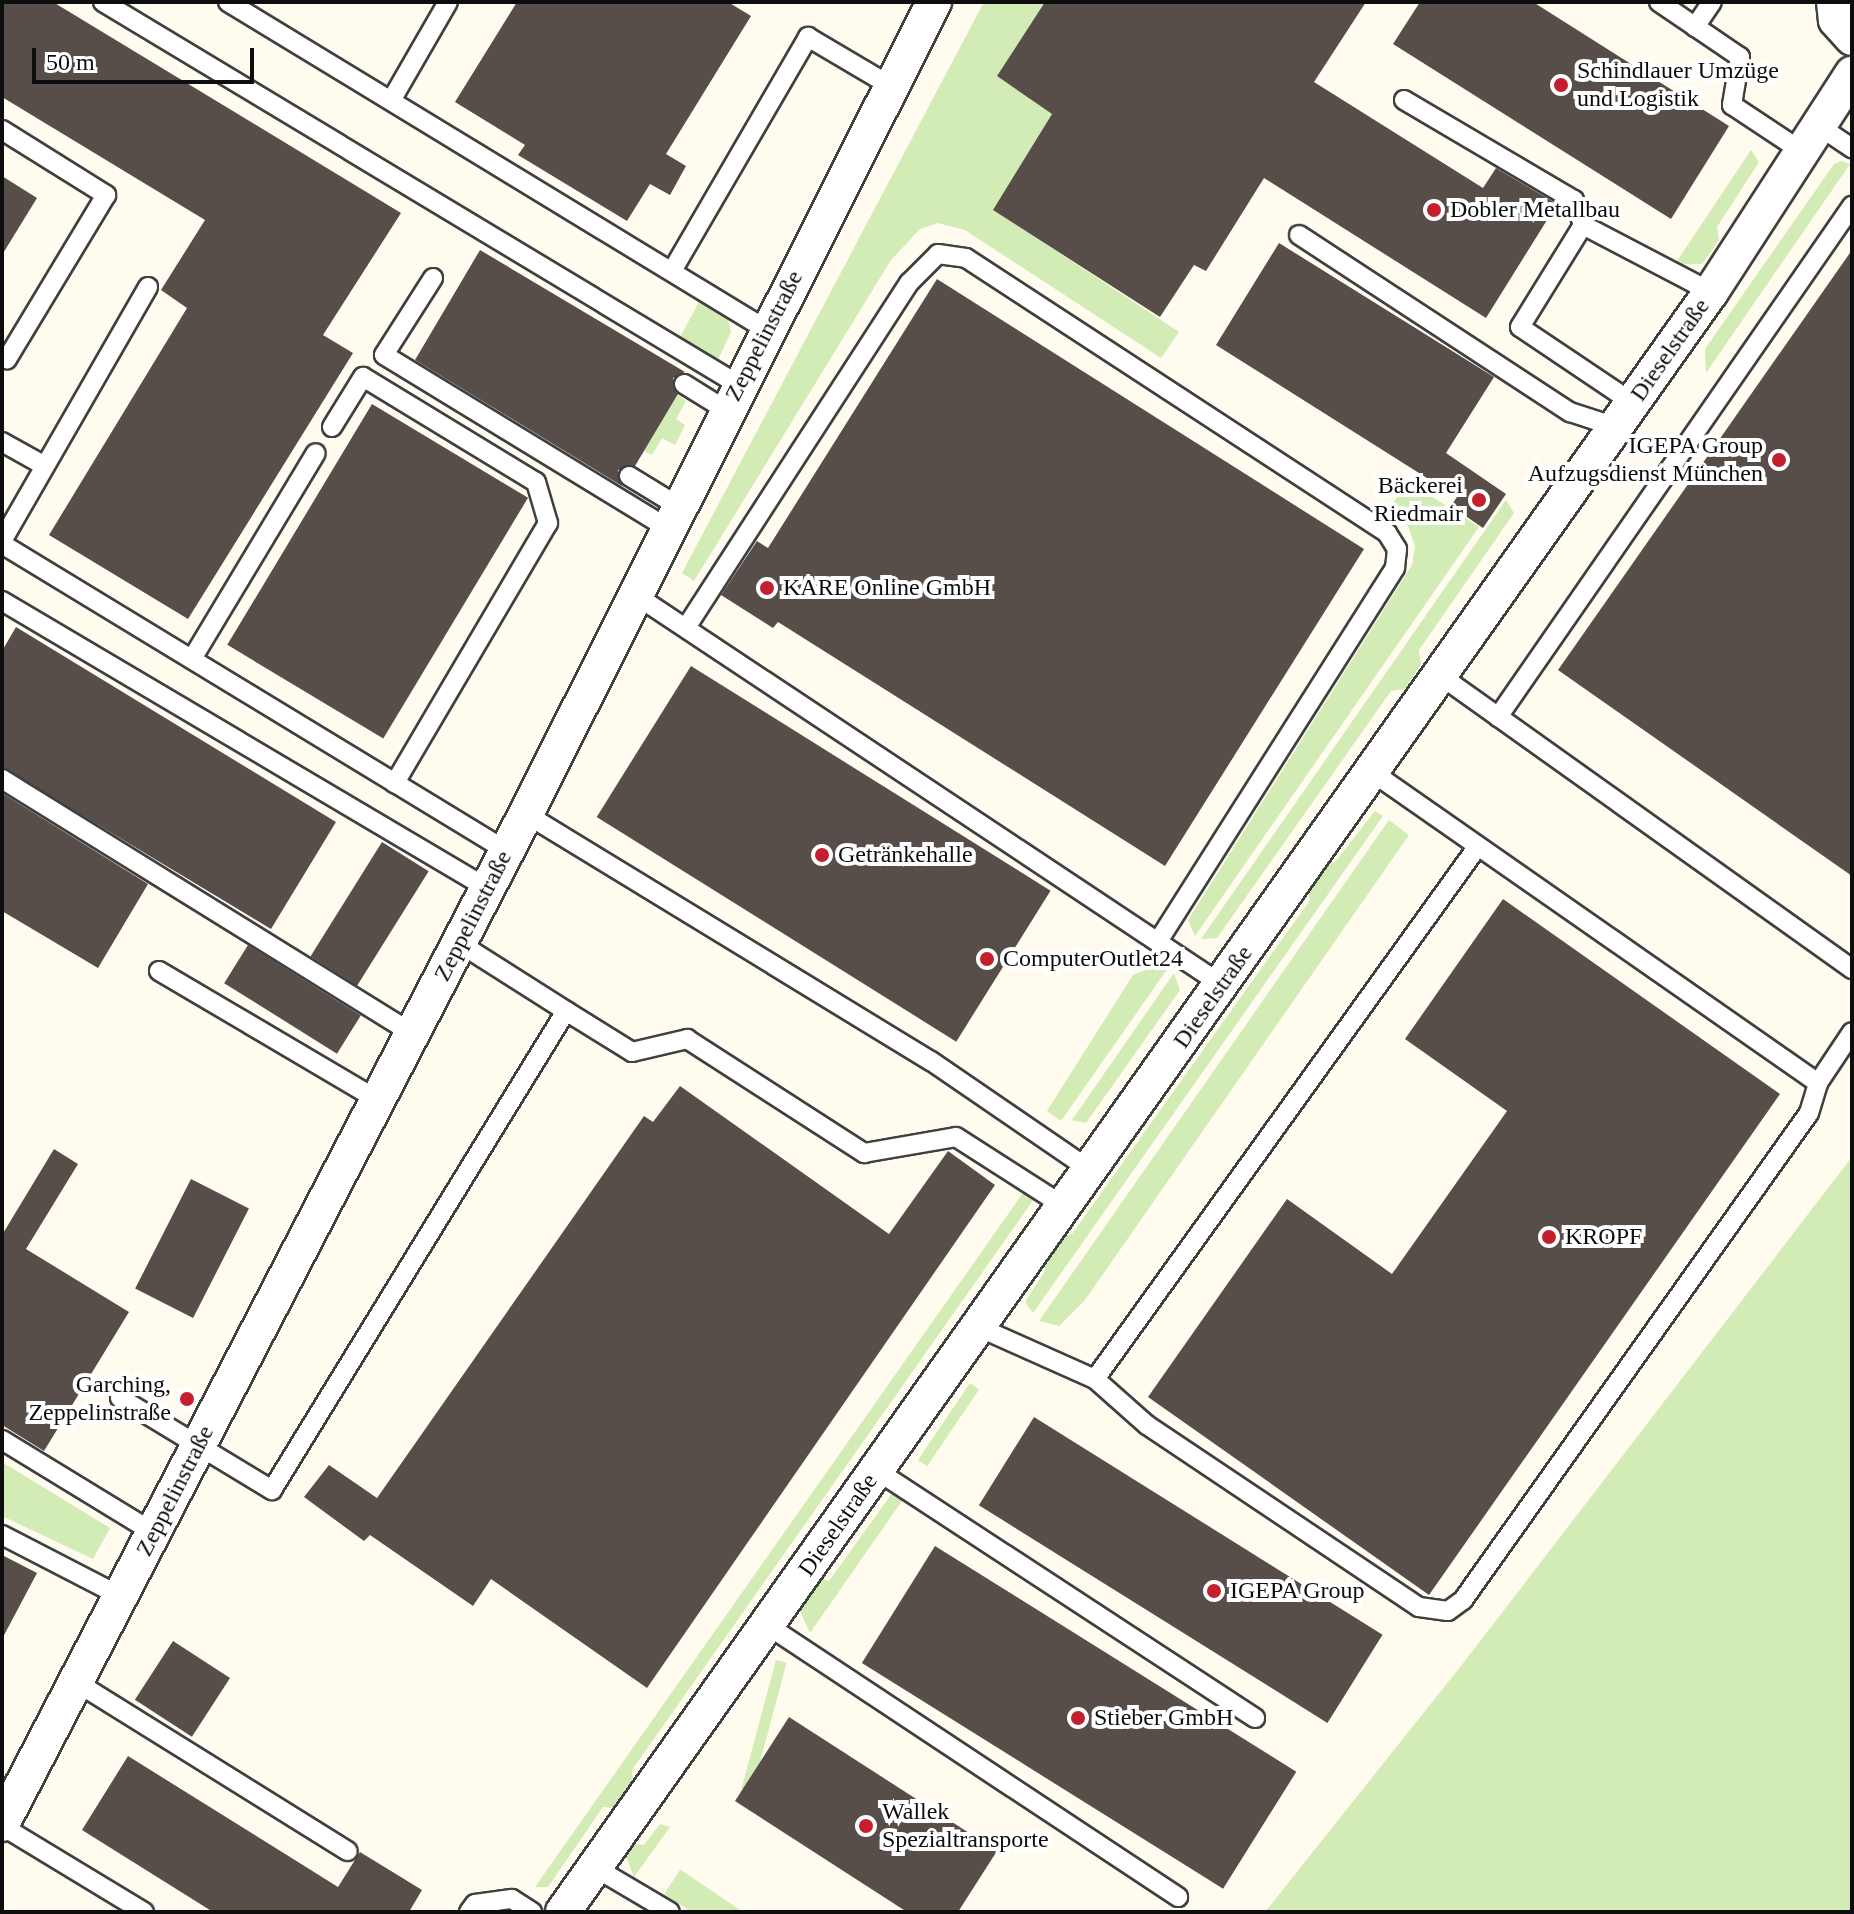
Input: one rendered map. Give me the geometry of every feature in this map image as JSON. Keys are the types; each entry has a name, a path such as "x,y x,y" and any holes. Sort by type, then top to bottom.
{"street":[{"name":"Zeppelinstraße","path":"2,1825 526,814 934,2"},
{"path":"1834,2 1836,20 1852,38"},
{"name":"Dieselstraße","path":"563,1912 1711,292 1852,74"}],"lane":[{"path":"103,2 733,398"},
{"path":"228,2 767,330"},
{"path":"392,99 448,2"},
{"path":"1659,2 1740,57 1732,105 1811,139 1852,148"},
{"path":"1695,27 1712,2"},
{"path":"672,271 808,37 891,86"},
{"path":"1404,100 1574,200 1583,225 1711,292"},
{"path":"2,130 106,195 7,359 2,357"},
{"path":"1498,717 1852,206"},
{"path":"1583,225 1520,327 1624,415"},
{"path":"1299,235 1570,412 1624,415"},
{"path":"687,626 909,283 938,254 966,258 1387,533 1397,549 1395,568 1158,941"},
{"path":"433,278 384,355 673,517"},
{"path":"148,287 2,542 507,851"},
{"path":"332,427 363,377 536,482 548,523 395,783"},
{"path":"684,384 733,398"},
{"path":"2,442 45,466"},
{"path":"192,659 316,453"},
{"path":"629,476 673,517"},
{"path":"634,594 687,626 1221,984"},
{"path":"2,601 487,888"},
{"path":"1441,676 1852,969"},
{"path":"1372,772 1818,1083"},
{"path":"2,779 412,1033"},
{"path":"526,814 931,1061 1090,1170"},
{"path":"1095,1379 1478,846"},
{"path":"459,943 632,1052 687,1039 864,1153 956,1137 1064,1206"},
{"path":"159,971 378,1100"},
{"path":"120,1398 272,1490 566,1011"},
{"path":"978,1327 1095,1379 1147,1425 1419,1607 1448,1611 1463,1600 1809,1113 1818,1083 1852,1032"},
{"path":"2,1440 153,1532"},
{"path":"876,1470 1255,1718"},
{"path":"2,1535 120,1596"},
{"path":"767,1625 1178,1897"},
{"path":"76,1682 348,1851"},
{"path":"2,1825 144,1912"},
{"path":"594,1867 670,1912"},
{"path":"469,1912 475,1904 512,1899 532,1912"}],"green space":[{"path":"984,2 1045,2 997,76 1052,114 994,210 1179,332 1161,358 965,230 938,223 920,229 891,260 694,581 682,573"},
{"path":"1751,150 1759,162 1717,227 1719,240 1702,264 1675,264"},
{"path":"1842,161 1850,164 1706,373 1705,349 1834,164"},
{"path":"700,300 727,316 731,332 717,362 679,339"},
{"path":"678,395 686,401 676,419 685,425 675,445 662,438 652,455 644,451"},
{"path":"1408,481 1479,527 1195,936 1188,920 1412,565 1415,546 1403,512 1392,504"},
{"path":"1506,500 1514,513 1419,650 1421,664 1405,689 1391,691 1217,938 1201,939"},
{"path":"1375,811 1383,816 1033,1313 1025,1302 1045,1271 1044,1259 1059,1238 1072,1234 1310,900 1306,886 1324,864 1335,862"},
{"path":"1389,820 1409,835 1085,1300 1059,1326 1039,1321"},
{"path":"1152,957 1168,968 1061,1121 1047,1111 1133,975 1143,971"},
{"path":"1174,973 1180,990 1086,1123 1072,1120"},
{"path":"1852,1157 1852,1912 1265,1912 1468,1657"},
{"path":"1023,1193 1034,1199 632,1770 633,1784 617,1808 603,1807 548,1887 535,1887"},
{"path":"970,1383 979,1389 927,1466 918,1460"},
{"path":"2,1462 110,1528 93,1559 2,1516"},
{"path":"893,1492 904,1498 810,1633 799,1609 820,1579 829,1581"},
{"path":"776,1660 787,1663 752,1791 742,1788"},
{"path":"660,1824 670,1827 634,1877 626,1856 634,1844 644,1845"},
{"path":"680,1870 743,1912 692,1912 664,1894"}],"building":[{"path":"2,2 53,2 401,213 323,335 353,353 188,619 49,535 187,308 161,290 205,220 2,97"},
{"path":"517,2 728,2 751,16 666,154 686,166 670,195 650,184 627,221 518,155 525,145 455,102"},
{"path":"1045,2 1366,2 1314,82 1483,188 1496,168 1557,204 1486,318 1264,178 1206,271 1194,265 1160,317 993,210 1052,114 997,76"},
{"name":"Schindlauer Umzüge und Logistik","path":"1420,2 1533,2 1729,126 1671,219 1393,44"},
{"path":"2,176 37,198 2,255"},
{"path":"1279,243 1494,377 1446,453 1506,494 1483,528 1451,506 1457,497 1216,345"},
{"path":"480,250 685,372 673,378 678,394 635,466 618,470 622,486 415,360"},
{"name":"IGEPA Group Aufzugsdienst München","path":"1852,250 1852,876 1558,670"},
{"path":"937,279 1364,549 1165,866 778,622 773,628 721,595 757,541 768,548"},
{"path":"372,404 528,498 383,739 227,645"},
{"path":"16,627 336,822 271,929 2,767 2,651"},
{"name":"Getränkehalle","path":"691,666 1051,891 956,1042 597,817"},
{"path":"2,793 148,884 98,968 2,911"},
{"path":"382,842 429,871 357,986 310,956"},
{"name":"KROPF","path":"1503,899 1780,1094 1429,1595 1148,1397 1287,1199 1392,1274 1507,1111 1405,1039"},
{"path":"248,945 361,1015 337,1054 224,983"},
{"path":"680,1086 889,1234 948,1151 995,1185 647,1688 491,1579 473,1606 370,1535 364,1541 304,1497 329,1465 377,1498 644,1116 653,1122"},
{"path":"54,1149 78,1164 26,1249 129,1312 44,1451 2,1425 2,1235"},
{"path":"191,1179 249,1209 193,1318 135,1289"},
{"name":"IGEPA Group","path":"1034,1417 1383,1635 1327,1723 979,1505"},
{"name":"Stieber GmbH","path":"935,1546 1296,1772 1223,1889 862,1663"},
{"path":"2,1555 37,1573 2,1639"},
{"path":"173,1641 230,1678 192,1737 135,1700"},
{"name":"Wallek Spezialtransporte","path":"789,1717 997,1851 958,1912 907,1912 735,1801"},
{"path":"128,1756 338,1887 360,1852 422,1890 409,1912 213,1912 82,1830"}],"place":[{"name":"Schindlauer Umzüge und Logistik","path":"1561,85"},
{"name":"Dobler Metallbau","path":"1434,210"},
{"name":"IGEPA Group Aufzugsdienst München","path":"1779,460"},
{"name":"Bäckerei Riedmair","path":"1479,500"},
{"name":"KARE Online GmbH","path":"767,588"},
{"name":"Getränkehalle","path":"822,855"},
{"name":"ComputerOutlet24","path":"987,959"},
{"name":"KROPF","path":"1549,1237"},
{"name":"Garching, Zeppelinstraße","path":"187,1399"},
{"name":"IGEPA Group","path":"1214,1591"},
{"name":"Stieber GmbH","path":"1078,1718"},
{"name":"Wallek Spezialtransporte","path":"866,1826"}]}
